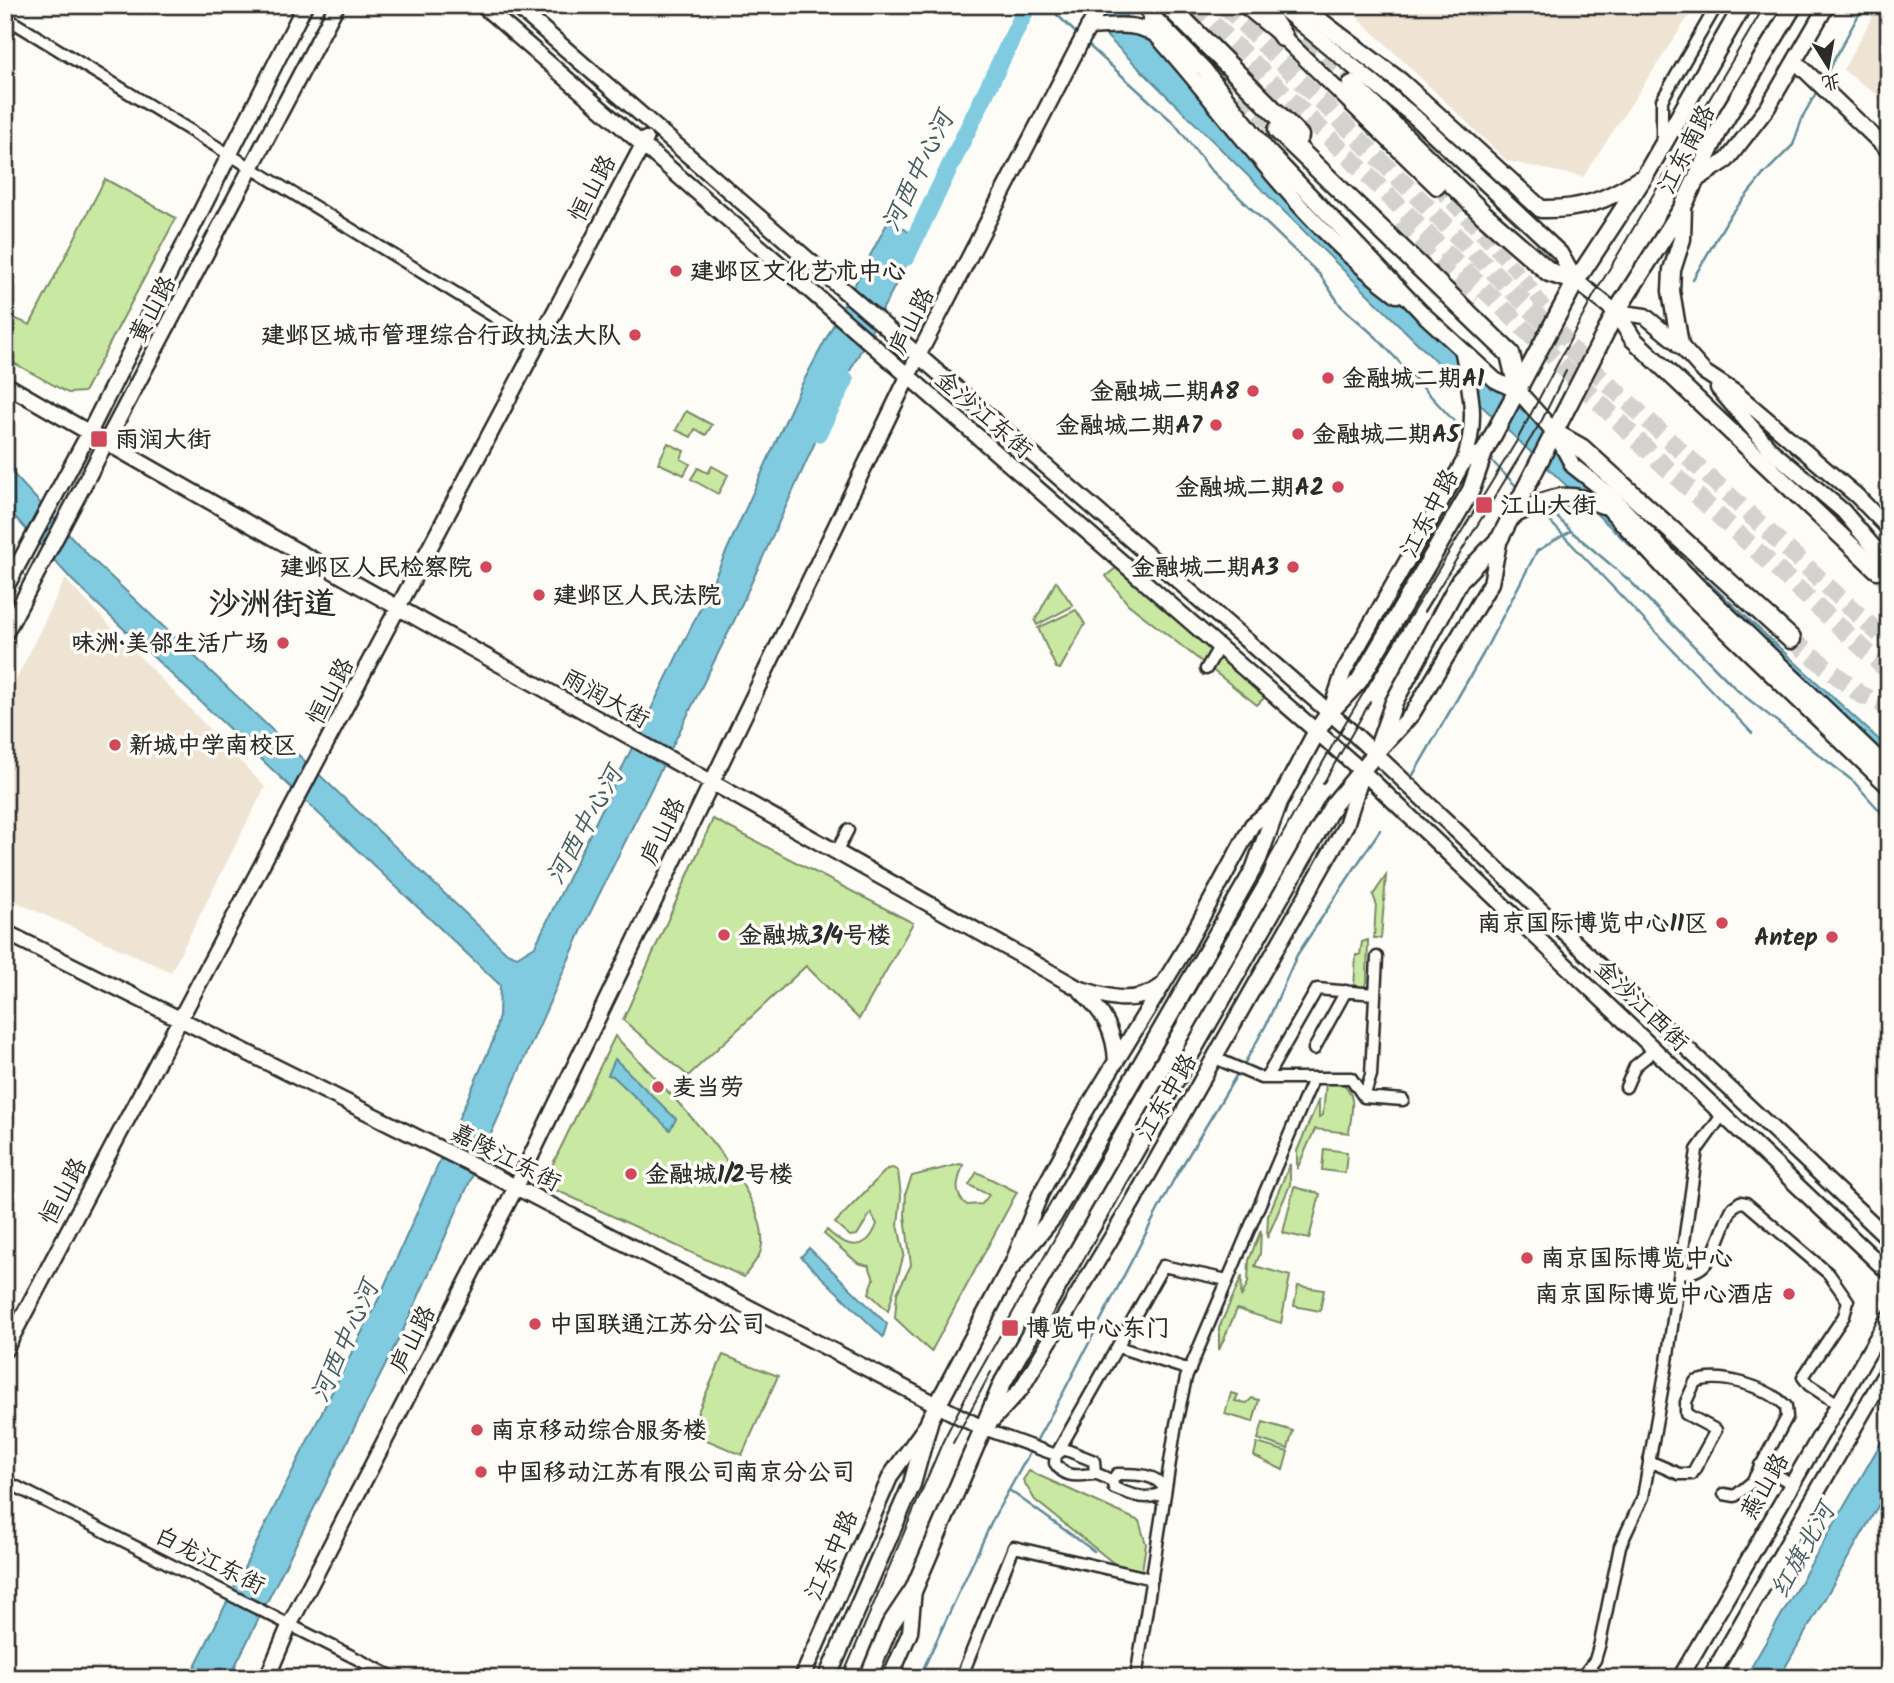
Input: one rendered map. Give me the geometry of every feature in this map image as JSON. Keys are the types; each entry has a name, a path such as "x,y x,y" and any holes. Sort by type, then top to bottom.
{"highway":[{"path":"1168,5 1396,226"},
{"path":"1262,5 1283,37"},
{"path":"1352,85 1484,215 1549,272 1576,281"},
{"path":"1279,130 1510,354 1519,392"},
{"path":"1556,434 1581,449 1791,639"}],"main road":[{"path":"1299,5 1401,82 1541,209 1567,210 1588,206 1612,197 1646,174"},
{"name":"江东南路","path":"1604,238 1646,174 1743,5"},
{"name":"江东南路","path":"1556,434 1616,312 1683,206 1699,178 1719,130 1794,5"},
{"path":"1680,345 1671,291 1672,270 1682,239 1683,206"},
{"name":"江东中路","path":"827,1678 912,1484 934,1413 1009,1270 1053,1217 1254,870 1279,802 1317,732 1329,713 1359,681 1471,490 1484,453 1576,281 1604,238"},
{"path":"1616,312 1633,339 1883,567"},
{"name":"江东中路","path":"868,1678 890,1625 914,1589 1003,1382 1152,1117 1334,805 1376,753 1394,702 1460,580 1500,538 1556,434"},
{"path":"1513,515 1561,496 1578,495 1603,505"}],"street":[{"name":"黄山路","path":"5,589 89,433 305,5"},
{"name":"黄山路","path":"5,634 337,5"},
{"name":"金沙江东街","path":"482,5 1363,772"},
{"name":"金沙江东街","path":"515,5 918,356 1117,520 1376,753"},
{"path":"1086,5 1088,27 1131,25 1146,29 1157,36"},
{"name":"庐山路","path":"267,1678 290,1624 516,1187 918,356 1100,5"},
{"path":"1244,5 1283,37 1437,187"},
{"path":"1278,5 1416,118 1560,253 1576,281 1616,312 1645,316 1680,345 1771,450 1843,511 1883,567"},
{"path":"1662,144 1662,100 1717,5"},
{"path":"1699,178 1727,160 1768,107 1799,65 1827,5"},
{"path":"1144,9 1157,36 1294,201 1366,272 1421,312"},
{"path":"1144,9 1204,69 1268,150 1421,312 1494,380 1519,392 1556,434 1573,466 1611,496 1698,586 1889,769"},
{"path":"5,17 537,343"},
{"path":"1799,65 1889,151"},
{"path":"1889,80 1886,86 1889,88"},
{"name":"恒山路","path":"5,1350 400,609 641,144 656,129"},
{"path":"1329,713 1344,671 1464,461 1472,438 1474,406 1463,353"},
{"path":"1704,372 1736,393 1857,496 1889,529"},
{"name":"雨润大街","path":"5,384 400,609 712,780 1078,988"},
{"path":"1464,461 1484,453"},
{"path":"1584,476 1603,505 1689,595 1889,788"},
{"name":"江东中路","path":"1376,753 1412,713 1490,583 1500,538"},
{"path":"1206,669 1219,647"},
{"name":"金沙江西街","path":"1376,753 1889,1239"},
{"name":"江东中路","path":"984,1429 1021,1389 1215,1058 1346,825 1363,772"},
{"name":"金沙江西街","path":"1363,772 1889,1273"},
{"name":"江东中路","path":"1009,1270 1041,1193 1252,825 1279,802"},
{"path":"837,851 848,830"},
{"name":"嘉陵江东街","path":"5,932 516,1187 934,1413 984,1429"},
{"path":"1364,1097 1371,1075 1377,957"},
{"path":"1078,988 1123,1000 1149,995 1162,986"},
{"path":"1078,988 1094,1003 1110,1027 1116,1062"},
{"path":"1266,1078 1317,989 1375,994"},
{"path":"1314,1049 1346,991"},
{"path":"1626,1087 1635,1066 1656,1049"},
{"path":"1215,1058 1266,1078 1351,1078 1364,1097"},
{"path":"1136,1678 1176,1424 1189,1370 1313,1079"},
{"path":"1364,1097 1403,1100"},
{"path":"1581,1678 1595,1660 1601,1643 1620,1546 1643,1497 1681,1272 1697,1150 1723,1114"},
{"path":"1681,1272 1696,1271 1706,1264 1733,1206 1740,1202 1746,1203 1840,1286 1848,1301 1848,1308 1804,1377 1808,1385 1838,1404"},
{"path":"1710,1272 1715,1249"},
{"path":"1112,1481 1095,1474 1081,1478 1059,1470 1055,1463 1056,1455 1163,1266 1227,1280"},
{"name":"燕山路","path":"1679,1678 1889,1317"},
{"path":"1118,1347 1189,1370"},
{"name":"燕山路","path":"1710,1678 1889,1367"},
{"path":"1649,1461 1679,1474 1692,1474 1716,1430 1686,1414 1689,1390 1695,1382 1705,1378 1748,1385 1771,1395 1786,1406 1787,1417 1752,1482 1735,1496 1724,1494"},
{"name":"江东中路","path":"802,1678 891,1475 934,1413"},
{"path":"984,1429 1056,1455"},
{"path":"1056,1455 1064,1449 1089,1457 1094,1461 1095,1474"},
{"path":"1760,1465 1792,1485"},
{"path":"1112,1481 1117,1474 1153,1478 1162,1483 1165,1490"},
{"name":"白龙江东街","path":"5,1481 395,1678"},
{"path":"1112,1481 1114,1488 1149,1498 1165,1490"},
{"path":"961,1678 1014,1547 1152,1579"},
{"path":"890,1678 910,1632 914,1589"}],"shaded area":[{"path":"1345,5 1696,5 1583,177 1507,161"},
{"path":"1879,5 1889,5 1889,103 1843,70"},
{"name":"新城中学南校区","path":"65,579 265,787 171,972 5,897 5,703"}],"green space":[{"path":"105,179 176,218 84,392 68,393 5,358 5,314 30,325"},
{"path":"686,411 712,425 706,435 695,429 691,437 676,430"},
{"path":"668,443 684,451 681,459 690,464 684,475 658,463"},
{"path":"712,466 728,475 718,494 691,479 698,468 708,473"},
{"path":"1117,567 1265,697 1257,705 1128,604 1106,576"},
{"path":"1056,581 1073,606 1037,625 1035,621"},
{"path":"1076,610 1085,624 1060,669 1056,668 1038,628"},
{"path":"713,819 913,923 859,1019 806,966 688,1076 623,1020"},
{"path":"1386,876 1381,938 1374,938 1376,903 1373,895"},
{"path":"1368,940 1367,982 1364,987 1354,988 1356,955 1360,955 1362,942"},
{"path":"615,1036 708,1136 731,1167 750,1198 761,1226 761,1250 744,1277 543,1184","holes":["616,1060 670,1129 613,1075 609,1075"]},
{"path":"1339,1081 1351,1097 1349,1133 1315,1129 1297,1169 1297,1151 1319,1099 1319,1117 1323,1115 1326,1082"},
{"path":"1324,1149 1347,1152 1345,1173 1322,1170"},
{"path":"1290,1164 1290,1185 1267,1238 1268,1216"},
{"path":"963,1165 958,1191 967,1205 982,1204 989,1195 969,1185 977,1172 1017,1192 931,1352 895,1318 897,1293 911,1265 905,1215 906,1192 912,1176"},
{"path":"887,1169 898,1171 901,1196 898,1225 904,1254 888,1311 869,1293 874,1279 869,1266 858,1263 824,1234 827,1230 841,1241 855,1245 868,1240 877,1224 871,1213 857,1235 850,1236 835,1223"},
{"path":"1294,1187 1320,1194 1309,1239 1283,1233"},
{"path":"1261,1230 1260,1254 1255,1266 1290,1276 1281,1323 1237,1309 1219,1350 1219,1328 1242,1276 1241,1297 1248,1283 1249,1260"},
{"path":"1298,1286 1324,1290 1320,1311 1294,1306"},
{"path":"723,1355 778,1376 742,1455 702,1438 706,1428 693,1423"},
{"path":"1231,1393 1238,1395 1235,1401 1247,1403 1252,1398 1259,1400 1253,1422 1225,1414"},
{"path":"1263,1422 1293,1431 1288,1449 1258,1439"},
{"path":"1257,1443 1288,1452 1283,1470 1254,1456"},
{"path":"1029,1471 1139,1521 1146,1544 1141,1577 1126,1573 1035,1500 1023,1480"}],"water":[{"path":"1075,5 1115,5 1483,374 1889,749 1889,789 1469,394"},
{"path":"890,218 919,240 831,407 734,621 584,925 409,1318 229,1678 189,1678 379,1298 493,1041 499,1015 500,985 73,581 5,506 5,465 90,557 507,953 517,957 535,946 704,601 801,386"},
{"path":"615,1059 676,1119 670,1130 613,1076 608,1075"},
{"path":"809,1248 887,1324 883,1337 801,1257"},
{"path":"1889,1429 1889,1487 1779,1678 1745,1678"}],"waterway":[{"name":"河西中心河","path":"906,257 1028,5"},
{"path":"1040,5 1050,8 1078,35"},
{"path":"1822,82 1864,5"},
{"path":"1085,42 1175,124 1209,168 1320,275 1341,306 1376,337 1465,433"},
{"path":"1693,279 1729,217 1763,175 1793,145 1803,116 1817,91"},
{"name":"河西中心河","path":"818,433 845,380"},
{"path":"1489,458 1518,488"},
{"path":"1540,511 1752,733"},
{"path":"1556,516 1571,531"},
{"path":"1413,775 1483,654 1537,551 1571,531 1630,581 1738,691 1854,782 1889,821"},
{"path":"1243,1066 1266,1025 1297,955 1380,830"},
{"path":"919,1678 995,1515 1063,1393 1173,1181 1239,1071"},
{"path":"1009,1490 1094,1551"}],"tunnel":[{"path":"1194,5 1658,460 1889,672"},
{"path":"1224,5 1577,355 1889,643"},
{"path":"1277,29 1289,34 1352,85"},
{"path":"1227,70 1230,79 1278,130"},
{"path":"1437,187 1526,281 1577,355"},
{"path":"1396,226 1452,279 1479,296"},
{"path":"1877,570 1889,586"},
{"path":"1791,639 1860,694 1889,707"}],"tram line":[{"path":"842,1678 943,1441 968,1392 1344,725 1516,442 1594,295 1765,5"},
{"path":"1424,612 1542,420 1566,371"},
{"path":"1323,784 1370,702"},
{"path":"953,1443 991,1372"}],"place":[{"name":"建邺区文化艺术中心","path":"676,271"},
{"name":"建邺区城市管理综合行政执法大队","path":"635,335"},
{"name":"金融城二期A1","path":"1328,378"},
{"name":"金融城二期A8","path":"1253,391"},
{"name":"金融城二期A7","path":"1216,425"},
{"name":"金融城二期A5","path":"1298,434"},
{"name":"雨润大街","path":"99,439"},
{"name":"金融城二期A2","path":"1338,487"},
{"name":"江山大街","path":"1484,505"},
{"name":"建邺区人民检察院","path":"486,567"},
{"name":"金融城二期A3","path":"1293,567"},
{"name":"建邺区人民法院","path":"539,595"},
{"name":"味洲·美邻生活广场","path":"283,643"},
{"name":"新城中学南校区","path":"115,745"},
{"name":"南京国际博览中心11区","path":"1722,923"},
{"name":"金融城3/4号楼","path":"724,935"},
{"name":"Antep","path":"1832,937"},
{"name":"麦当劳","path":"658,1087"},
{"name":"金融城1/2号楼","path":"631,1174"},
{"name":"南京国际博览中心","path":"1527,1258"},
{"name":"南京国际博览中心酒店","path":"1789,1294"},
{"name":"中国联通江苏分公司","path":"535,1324"},
{"name":"博览中心东门","path":"1010,1328"},
{"name":"南京移动综合服务楼","path":"477,1430"},
{"name":"中国移动江苏有限公司南京分公司","path":"481,1472"}],"district":[{"name":"沙洲街道","path":"272,603"}],"water label":[{"name":"红旗北河","path":"1802,1550"}]}
